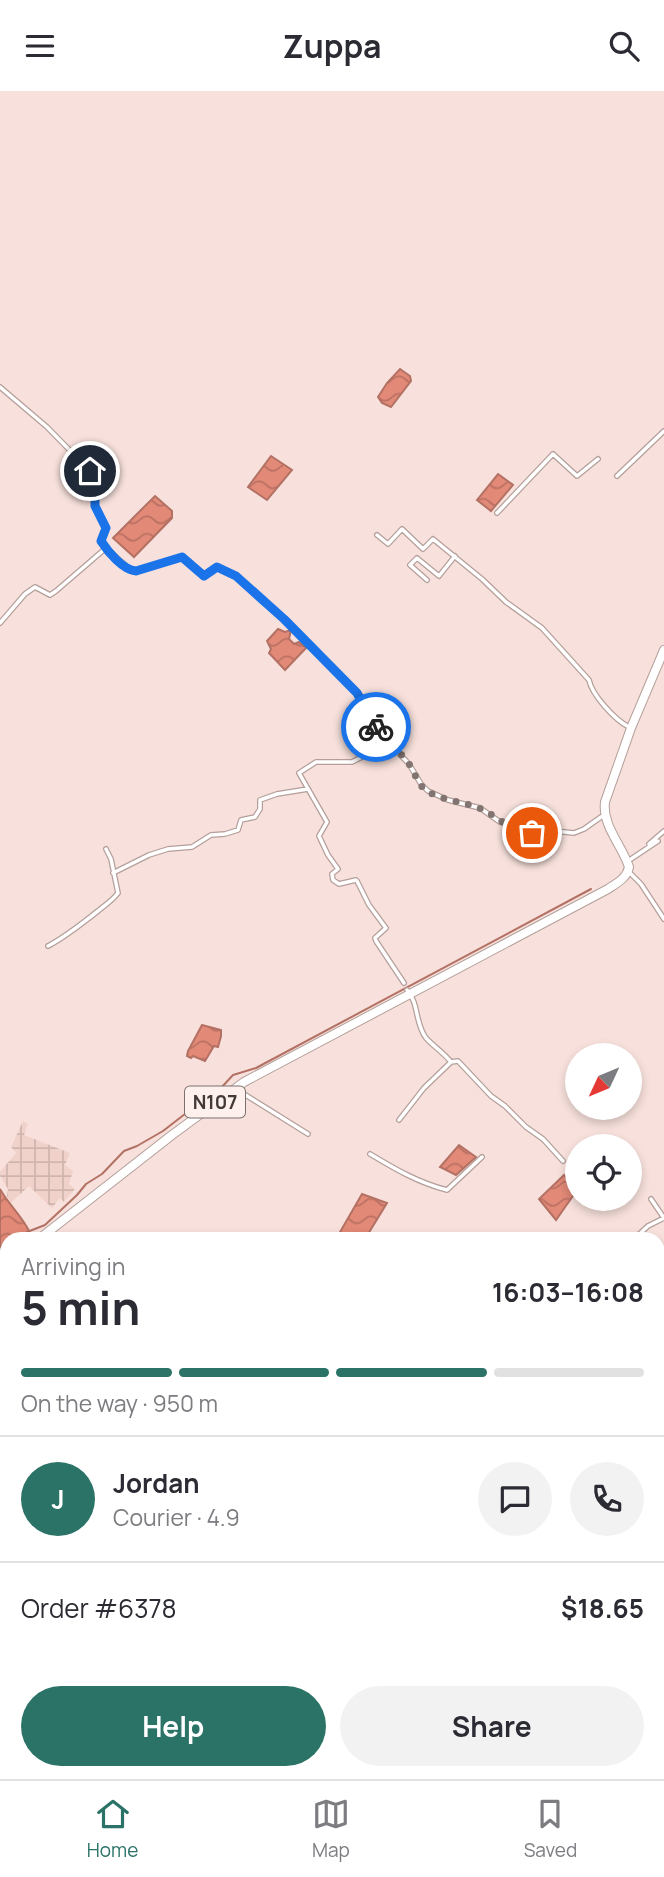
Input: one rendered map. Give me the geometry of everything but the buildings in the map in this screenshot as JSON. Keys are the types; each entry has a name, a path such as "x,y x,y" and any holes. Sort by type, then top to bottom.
{"highway":[{"path":"628,866 605,816 605,807 631,728 664,650"},
{"name":"N107","path":"48,1232 234,1088 409,992 608,889 623,878 628,866"}],"street":[{"path":"0,387 47,427 93,475 95,506 106,528 101,541 106,548 133,572 182,557 204,576 217,567 229,572 284,619 357,693 376,727 410,764 428,792 480,808 500,822 524,832 544,830 574,833 605,816"},
{"path":"617,476 664,431"},
{"path":"497,513 553,454 577,476 598,459"},
{"path":"377,535 388,544 402,529 423,549 433,539 506,602 542,628 589,680 590,688 600,700 623,724 631,728"},
{"path":"0,623 25,594 35,587 50,594 56,591 106,548"},
{"path":"427,580 410,565 417,558 439,576 455,556"},
{"path":"390,743 352,762 316,762 299,773 327,822 319,836 338,869 332,874 332,880 339,884 357,881 369,905 386,928 375,939 404,983"},
{"path":"113,873 158,852 192,847 211,835 238,830 241,820 255,817 260,809 260,800 308,789"},
{"path":"664,831 628,866 664,919"},
{"path":"645,848 658,841"},
{"path":"48,946 79,928 118,893 111,859 106,849"},
{"path":"409,992 427,1038 451,1062"},
{"path":"399,1120 424,1088 451,1062 458,1061 491,1097 547,1143 563,1161"},
{"path":"234,1088 308,1134"},
{"path":"370,1154 399,1172 430,1186 447,1190 482,1157"},
{"path":"642,1232 664,1218 651,1199"}],"shaded area":[{"path":"23,1121 28,1124 24,1135 70,1153 65,1165 73,1171 69,1184 75,1189 64,1202 60,1198 52,1208 29,1186 11,1203 7,1196 8,1189 0,1176 0,1172 16,1153 11,1147"}],"water":[{"path":"400,369 410,376 411,381 391,407 382,403 378,397"},
{"path":"271,456 292,470 267,500 248,487"},
{"path":"498,474 513,485 491,511 477,500"},
{"path":"155,496 172,511 172,518 134,557 113,538"},
{"path":"278,629 285,632 291,630 289,639 306,648 285,670 269,653 271,649 267,641"},
{"path":"202,1025 221,1030 218,1047 214,1046 205,1061 187,1056"},
{"path":"459,1145 476,1157 456,1175 440,1167"},
{"path":"564,1175 565,1207 556,1220 539,1199"},
{"path":"0,1189 29,1231 0,1232"},
{"path":"362,1194 387,1203 369,1232 340,1232"}],"waterway":[{"path":"27,1232 45,1225 124,1151 163,1131 221,1088 233,1075 256,1068 591,889"},
{"path":"0,1611 0,1616"}],"way so far":[{"path":"376,727 410,764 428,792 480,808 500,822 532,833"}],"route":[{"path":"90,471 95,485 95,506 106,528 102,544 129,570 133,572 182,557 201,575 204,576 217,567 236,576 284,619 357,693 376,727"}]}
